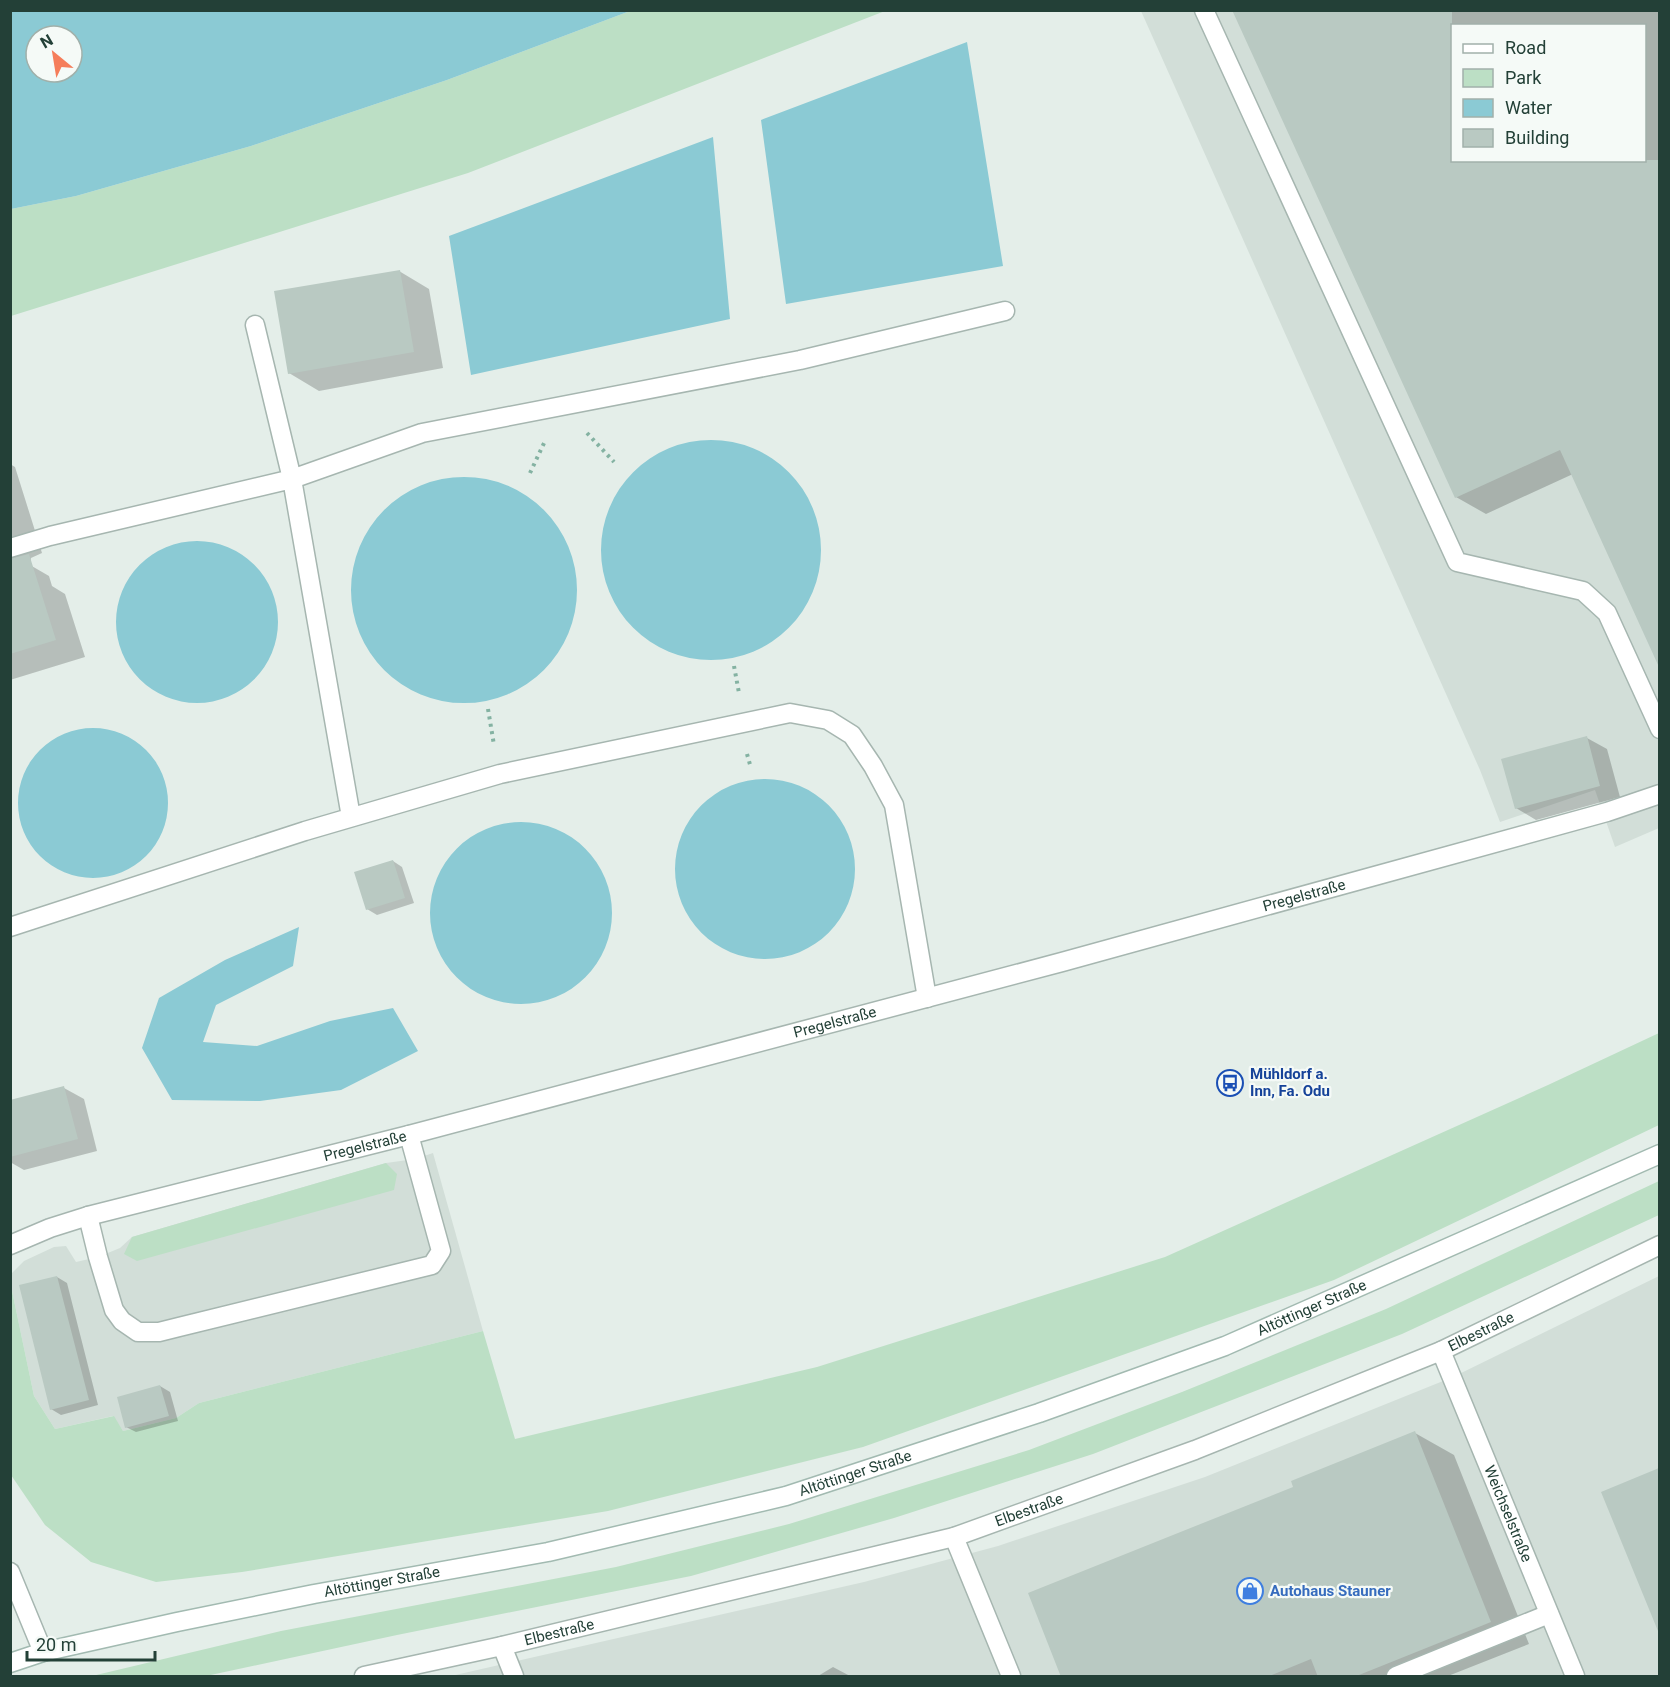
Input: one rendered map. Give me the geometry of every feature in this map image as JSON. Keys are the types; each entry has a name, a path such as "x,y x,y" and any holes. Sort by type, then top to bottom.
{"street":[{"path":"1204,10 1456,562 1583,591 1607,613 1659,729"},
{"path":"10,548 50,536 291,479 422,433 800,360 1005,311"},
{"path":"255,325 291,479 351,817"},
{"path":"10,927 351,817 500,774 790,713 828,720 852,735 873,766 894,806 927,998"},
{"name":"Pregelstraße","path":"10,1245 50,1228 88,1216 410,1135 1062,962 1607,812 1659,794"},
{"path":"88,1216 114,1310 122,1320 138,1332 159,1332 432,1265 441,1251 410,1135"},
{"name":"Altöttinger Straße","path":"10,1663 43,1652 177,1622 314,1594 548,1552 786,1496 1040,1413 1225,1346 1659,1154"},
{"name":"Elbestraße","path":"364,1677 502,1646 954,1536 1195,1450 1441,1351 1659,1245"},
{"name":"Weichselstraße","path":"1441,1351 1575,1677"},
{"path":"954,1536 1011,1677"},
{"path":"10,1572 43,1652"},
{"path":"1396,1677 1549,1614"},
{"path":"502,1646 514,1677"}],"shaded area":[{"path":"1141,11 1659,11 1659,828 1615,847 1595,790 1500,822 1480,770"},
{"path":"433,1153 483,1331 199,1403 176,1418 123,1431 113,1416 55,1429 34,1396 11,1286 10,1275 24,1261 54,1247 66,1246 76,1262 98,1257 120,1248 132,1237 386,1163 415,1159"},
{"path":"1659,1276 1659,1676 451,1676 864,1582 998,1546 1205,1477 1453,1377"}],"green space":[{"path":"630,11 885,11 468,173 11,316 11,209 76,196 251,146 447,80"},
{"path":"1659,1033 1659,1125 1334,1280 863,1447 608,1511 242,1572 156,1582 91,1562 45,1525 11,1475 11,1286 34,1396 55,1429 114,1416 123,1431 176,1418 199,1403 483,1331 515,1439 817,1367 1165,1257"},
{"path":"386,1163 397,1174 394,1190 137,1261 124,1254 132,1237"},
{"path":"1659,1181 1659,1215 1402,1334 1093,1454 894,1518 691,1576 206,1676 92,1676 281,1631 616,1567 789,1524 1029,1450 1182,1392 1386,1309"}],"water":[{"path":"11,10 630,10 447,80 251,146 76,196 11,209"},
{"path":"967,42 1003,266 786,304 761,120"},
{"path":"713,137 730,319 471,375 449,236"},
{"path":"700,440 722,440 753,448 772,458 789,472 803,489 813,508 821,539 821,561 813,592 803,611 789,628 772,642 753,652 722,660 700,660 659,647 641,635 626,620 609,592 601,561 601,539 614,498 626,480 641,465 669,448"},
{"path":"453,477 475,477 497,481 517,490 536,502 552,518 573,557 577,590 573,623 569,633 552,662 536,678 497,699 475,703 453,703 431,699 411,690 392,678 376,662 355,623 351,601 351,579 355,557 364,537 376,518 392,502 431,481"},
{"path":"197,541 228,547 254,565 272,591 278,622 272,653 254,679 228,697 197,703 166,697 140,679 122,653 116,622 122,591 140,565 166,547"},
{"path":"93,728 122,733 135,740 146,750 156,761 163,774 168,803 163,832 156,845 146,856 135,866 122,873 93,878 64,873 51,866 40,856 30,845 23,832 18,803 23,774 30,761 40,750 51,740 64,733"},
{"path":"765,779 799,786 815,794 829,805 840,819 848,835 855,869 848,903 840,919 829,933 815,944 799,952 765,959 731,952 715,944 701,933 690,919 682,903 675,869 682,835 690,819 701,805 715,794 731,786"},
{"path":"521,822 556,829 585,849 605,878 612,913 605,948 585,977 556,997 521,1004 486,997 457,977 437,948 430,913 437,878 457,849 486,829"},
{"path":"299,927 293,966 216,1005 203,1042 257,1046 330,1021 393,1008 418,1051 341,1090 260,1101 172,1100 142,1048 159,998 225,960"}],"building":[{"path":"1232,10 1452,10 1451,162 1646,162 1646,160 1659,160 1659,667 1560,450 1455,498"},
{"path":"400,270 414,352 288,374 274,291"},
{"path":"29,554 56,640 10,654 10,559"},
{"path":"1587,736 1600,786 1515,809 1501,759"},
{"path":"393,860 405,898 366,910 354,872"},
{"path":"64,1086 78,1139 10,1157 10,1100"},
{"path":"57,1276 89,1400 50,1410 19,1285"},
{"path":"160,1385 169,1416 125,1428 117,1397"},
{"path":"1415,1431 1491,1622 1354,1677 1318,1677 1311,1659 1267,1677 1061,1677 1028,1593 1293,1487 1291,1481"},
{"path":"1659,1468 1659,1631 1658,1631 1601,1492"}],"place":[{"name":"Mühldorf a. Inn, Fa. Odu","path":"1230,1083"},
{"name":"Autohaus Stauner","path":"1250,1591"}]}
